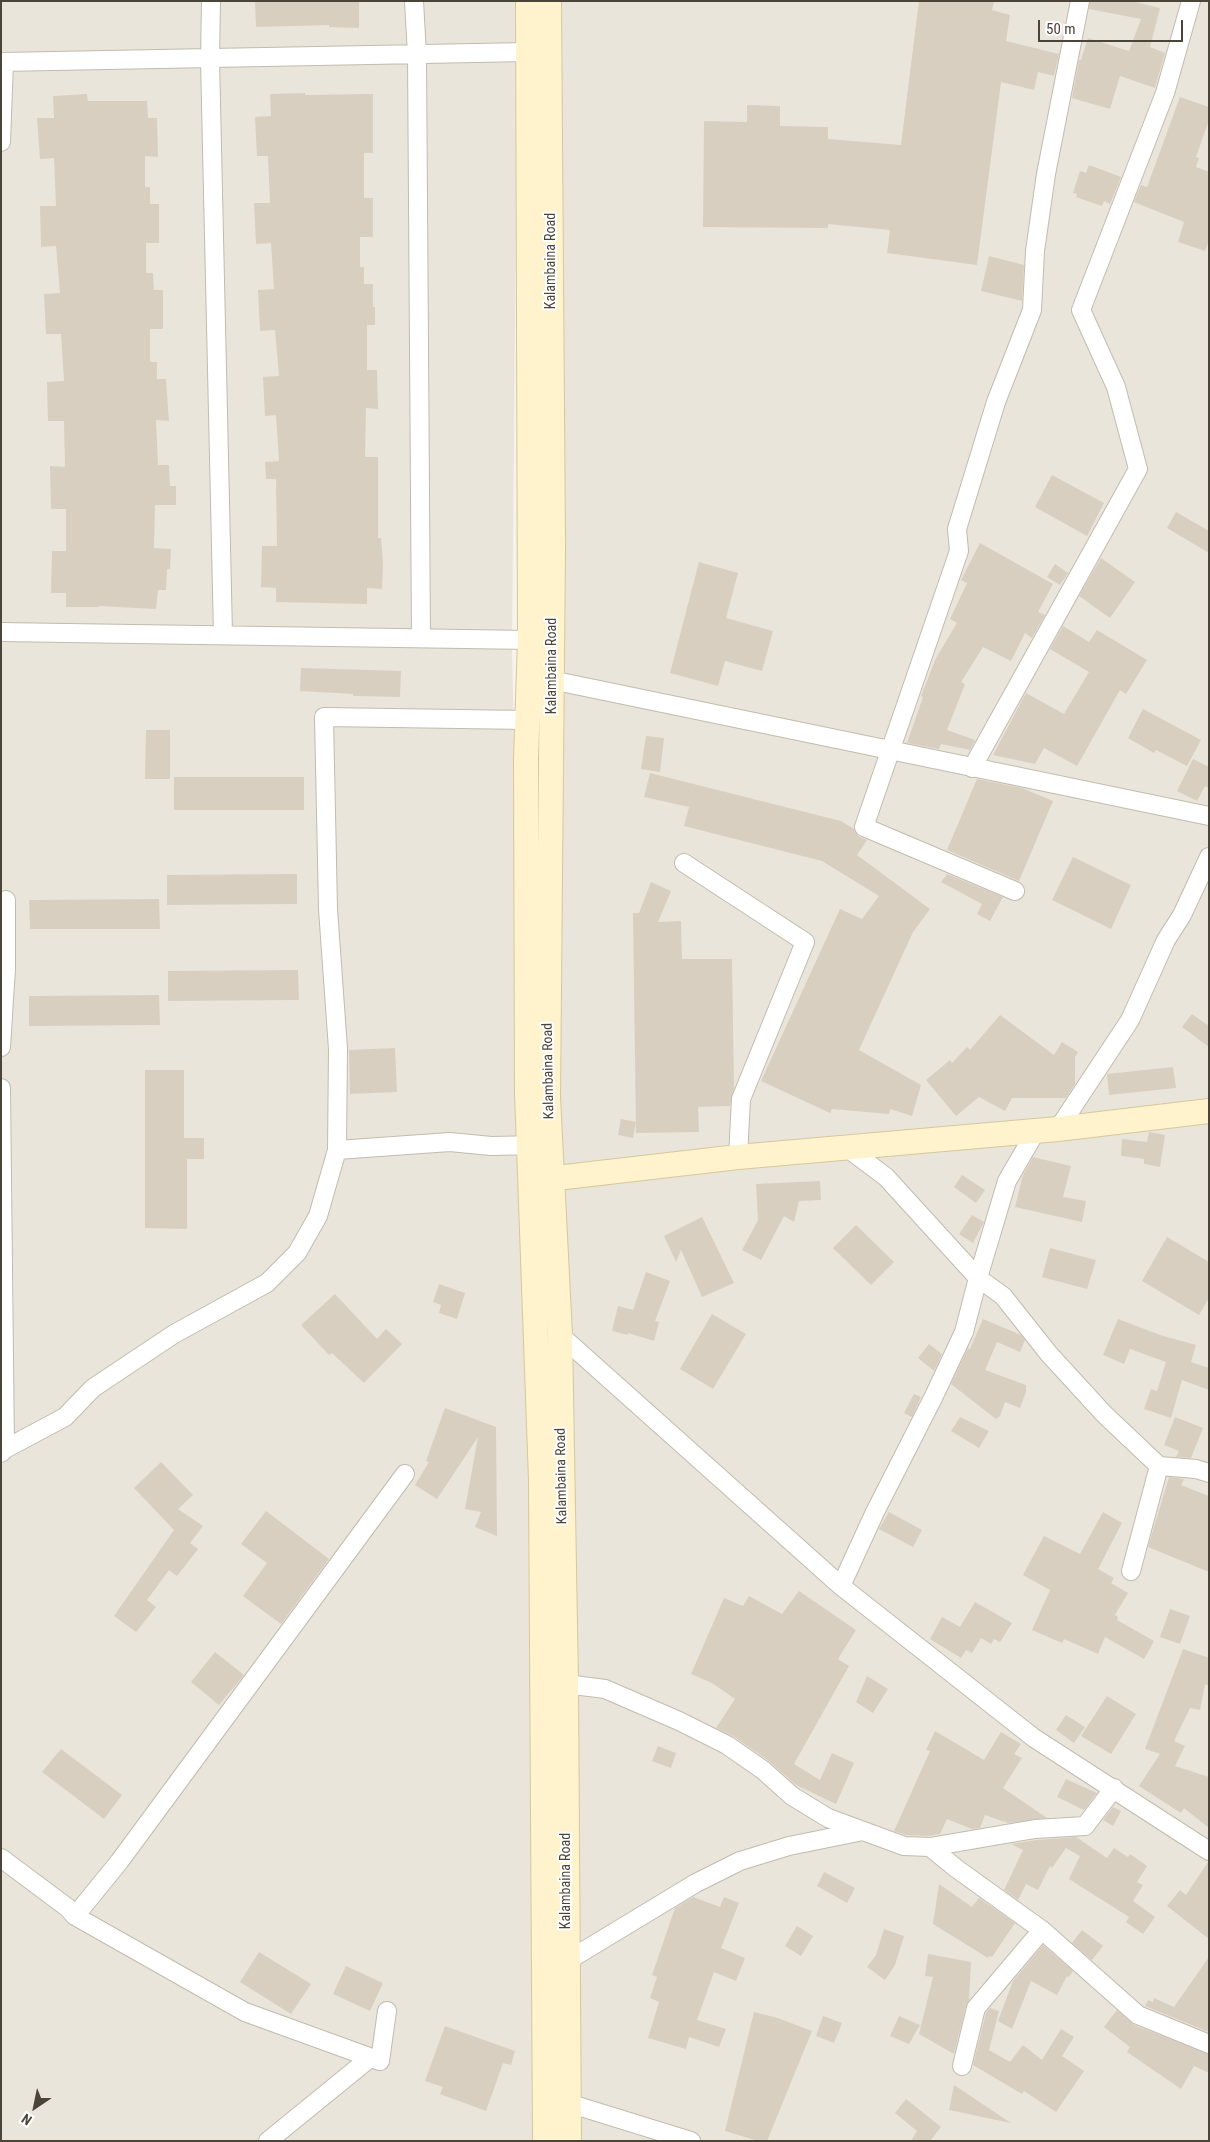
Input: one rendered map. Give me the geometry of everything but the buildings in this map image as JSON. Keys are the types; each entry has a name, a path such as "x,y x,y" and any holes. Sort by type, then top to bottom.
{"main road":[{"path":"528,1 530,640 527,720 527,1092 540,1145 530,1180 541,1480 545,2141"},
{"name":"Kalambaina Road","path":"549,1 552,680 548,1097 540,1145 554,1178 560,1335 566,1684 567,1961 569,2005 568,2141"},
{"path":"530,1180 846,1146 1047,1130 1209,1111"}],"street":[{"path":"211,1 210,59 222,635"},
{"path":"414,1 421,638"},
{"path":"1016,891 864,827 959,551 957,529 996,402 1032,310 1035,251 1046,174 1080,1"},
{"path":"972,768 1138,469 1116,387 1081,310 1165,93 1191,1"},
{"path":"1,142 2,62 528,52"},
{"path":"1,632 530,640"},
{"path":"552,680 1209,816"},
{"path":"1,1088 2,1450 65,1417 93,1388 174,1334 267,1283 297,1253 318,1216 337,1150 338,1048 328,909 324,717 527,720"},
{"path":"841,1586 875,1512 964,1332 1007,1181 1130,1020 1166,940 1182,915 1209,857"},
{"path":"684,863 805,942 741,1099 738,1157"},
{"path":"1,1047 6,900"},
{"path":"337,1150 450,1142 491,1146 540,1145"},
{"path":"846,1146 886,1176 978,1278 1003,1296 1048,1354 1104,1414 1159,1466 1196,1469 1209,1474"},
{"path":"560,1335 841,1586 1034,1738 1209,1851"},
{"path":"1131,1571 1159,1466"},
{"path":"75,1916 125,1854 405,1474"},
{"path":"566,1684 605,1689 679,1721 727,1745 763,1770 799,1801 828,1818 904,1846 930,1847 1035,1829 1085,1826 1114,1788"},
{"path":"567,1961 696,1883 740,1860 789,1846 864,1831"},
{"path":"930,1847 957,1869 1042,1930 1138,2015 1209,2044"},
{"path":"1,1858 68,1908 75,1916 245,2012 380,2062 387,2011"},
{"path":"962,2066 976,2008 1042,1930"},
{"path":"268,2141 370,2058"},
{"path":"568,2103 691,2141"}],"shaded area":[{"path":"1,1 518,1 512,649 524,1186 541,2141 1,2141"},
{"path":"548,1 1209,1 1209,2141 572,2141 547,564"}]}
